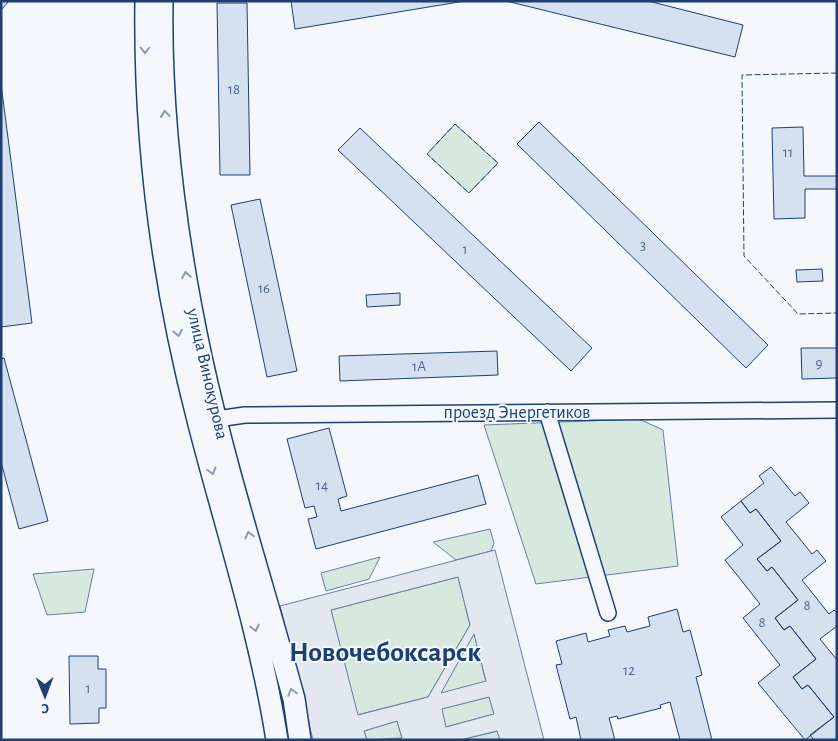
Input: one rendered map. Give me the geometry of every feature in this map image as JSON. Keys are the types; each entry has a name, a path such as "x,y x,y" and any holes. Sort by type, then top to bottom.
{"main road":[{"name":"улица Винокурова","path":"146,1 146,65 164,198 172,298 208,422 294,699 300,740"},
{"name":"улица Винокурова","path":"162,1 164,198"},
{"name":"улица Винокурова","path":"208,422 269,689 277,740"}],"street":[{"name":"проезд Энергетиков","path":"208,422 245,415 837,410"},
{"path":"547,412 608,613"}],"shaded area":[{"path":"455,124 498,163 469,193 427,154"},
{"path":"639,419 663,430 678,566 536,584 484,425"},
{"path":"490,529 494,543 491,551 456,560 433,542"},
{"path":"495,550 544,740 500,740 497,731 460,740 396,740 402,738 397,721 364,731 367,740 313,740 280,606","holes":["458,577 470,625 428,697 358,715 331,610","474,634 486,681 441,693","489,697 494,714 446,727 442,709"]},
{"path":"380,557 369,579 326,591 321,573"},
{"path":"94,569 85,612 47,615 33,574"},
{"path":"458,577 470,625 428,697 357,715 331,610"},
{"path":"474,633 486,682 440,694"},
{"path":"489,697 494,714 446,727 441,709"},
{"path":"397,721 402,738 367,740 364,731"},
{"path":"498,731 500,740 460,740"}],"building":[{"path":"1,1 9,1 1,10"},
{"path":"291,1 465,1 295,29"},
{"path":"506,1 648,1 743,25 735,57"},
{"path":"217,3 247,3 250,175 220,175"},
{"path":"1,84 32,323 1,327"},
{"path":"539,122 768,345 746,368 517,144"},
{"path":"803,127 804,176 837,176 837,189 805,189 805,218 774,219 772,128"},
{"path":"360,128 592,348 571,371 338,150"},
{"path":"260,199 297,371 267,377 231,205"},
{"path":"822,269 823,281 797,282 796,270"},
{"path":"400,293 400,305 367,307 366,295"},
{"path":"801,348 837,348 837,378 802,379"},
{"path":"497,351 498,375 340,381 339,356"},
{"path":"4,358 48,521 19,529 1,462 1,359"},
{"path":"329,428 347,496 338,499 341,511 478,475 486,504 316,549 308,519 317,517 314,506 305,508 287,439"},
{"path":"771,467 795,496 800,492 809,503 786,522 812,554 817,550 826,561 802,580 829,614 834,610 837,613 837,626 820,639 837,660 837,740 814,740 810,735 834,717 808,685 802,689 793,677 816,659 790,626 784,630 775,618 798,600 772,567 767,571 757,559 781,541 756,509 750,513 741,501 764,483 759,476"},
{"path":"741,501 750,513 756,509 781,541 757,559 767,571 772,567 798,600 775,618 784,630 790,626 816,659 793,677 802,689 808,685 834,717 805,740 758,683 780,665 743,618 760,604 725,560 743,545 721,517"},
{"path":"677,609 683,632 690,630 702,675 696,677 712,740 680,740 670,702 660,705 661,708 618,719 617,716 609,718 615,740 581,740 576,717 570,719 556,665 562,664 556,641 586,633 588,642 610,636 608,630 625,626 627,632 650,626 648,617"},
{"path":"69,656 98,656 98,669 106,669 106,708 99,708 99,723 70,724"}],"fence":[{"path":"837,73 742,75 744,256 798,314 837,313"},
{"path":"455,124 498,163 469,193 427,154 455,124"}],"district":[{"name":"Новочебоксарск","path":"385,653"}]}
